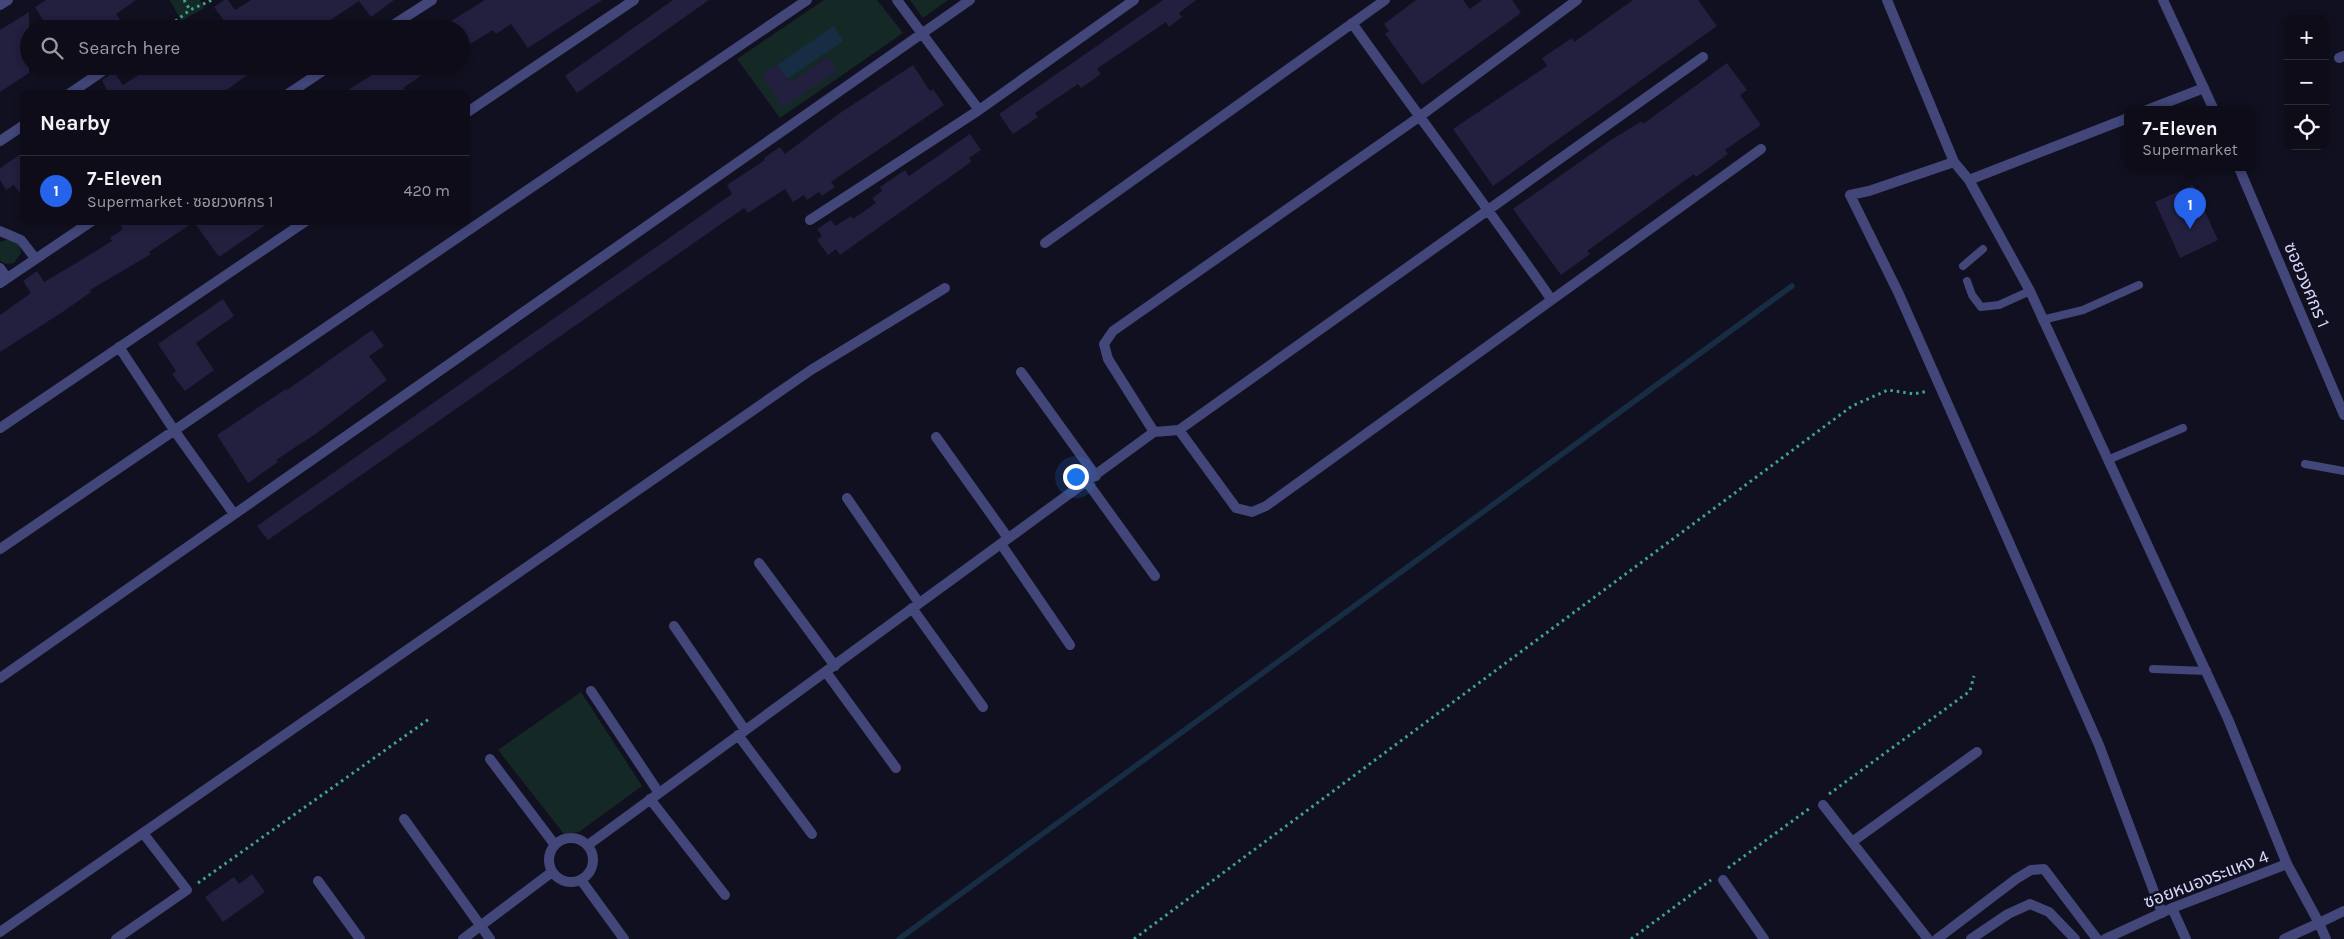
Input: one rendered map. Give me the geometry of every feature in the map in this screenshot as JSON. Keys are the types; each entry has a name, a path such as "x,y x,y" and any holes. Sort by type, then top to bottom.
{"street":[{"path":"0,6 8,0"},
{"path":"402,20 432,0"},
{"path":"470,110 634,0"},
{"path":"0,549 807,0"},
{"path":"897,0 979,110"},
{"path":"0,678 970,0"},
{"path":"810,220 979,110 1134,0"},
{"path":"1046,243 1385,0"},
{"path":"1154,432 1108,359 1104,344 1113,331 1419,117 1577,0"},
{"path":"1887,0 1954,162 1969,180 2030,291 2042,320 2110,459 2207,671 2288,864"},
{"path":"2163,0 2212,106"},
{"path":"1352,23 1419,117 1490,210 1551,299"},
{"path":"588,845 1154,432 1179,430 1703,57"},
{"path":"75,90 97,75"},
{"path":"294,90 316,75"},
{"path":"2157,106 2204,88"},
{"path":"1969,180 2124,120"},
{"path":"0,141 20,128"},
{"path":"1179,430 1236,508 1252,512 1266,506 1761,149"},
{"path":"1954,162 1869,191 1850,195 1898,292 2099,745 2167,910 2186,939"},
{"name":"ซอยวงศกร 1","path":"2240,171 2344,415"},
{"path":"0,268 4,281 86,225"},
{"path":"0,428 300,225"},
{"path":"0,231 20,240 35,258"},
{"path":"0,932 811,370 945,288"},
{"path":"119,347 174,430 234,514"},
{"path":"1021,372 1155,576"},
{"path":"936,438 1070,645"},
{"path":"848,498 916,606 983,706"},
{"path":"760,563 896,768"},
{"path":"674,626 742,732 812,834"},
{"path":"591,691 655,796 725,895"},
{"path":"1852,842 1976,752"},
{"path":"490,759 555,845"},
{"path":"1817,806 1852,842 1928,939"},
{"path":"404,819 490,939"},
{"path":"116,939 187,890 143,833"},
{"path":"568,838 582,841 588,845 593,858 590,872 581,880 564,881 552,872 549,858 555,845 568,838"},
{"name":"ซอยหนองระแหง 4","path":"2105,939 2167,910 2288,864 2326,939"},
{"path":"1937,939 2016,879 2031,870 2044,869 2097,939"},
{"path":"463,939 552,872"},
{"path":"1722,875 1764,939"},
{"path":"581,880 624,939"},
{"path":"318,881 360,939"},
{"path":"1971,939 2008,914 2030,904 2049,912 2075,939"},
{"path":"2284,939 2344,911"}],"lane":[{"path":"1963,266 1983,250"},
{"path":"1967,281 1972,295 1981,307 1999,305 2030,291"},
{"path":"2042,320 2083,310 2139,285"},
{"path":"2110,459 2183,428"},
{"path":"2305,464 2344,471"},
{"path":"2153,669 2207,671"}],"path":[{"path":"184,0 190,10"},
{"path":"177,20 190,10 212,0"},
{"path":"1134,939 1852,406 1888,390 1914,394 1941,389"},
{"path":"1828,795 1970,691 1974,676"},
{"path":"187,890 429,718"},
{"path":"1631,939 1817,806"}],"green space":[{"path":"170,0 200,0 204,8 180,20"},
{"path":"824,0 877,0 903,33 780,118 737,59"},
{"path":"910,0 948,0 923,18"},
{"path":"9,239 19,245 21,253 14,263 6,264 0,261 0,242"},
{"path":"581,692 642,786 579,832 564,834 498,750"}],"water":[{"path":"834,26 843,41 787,79 777,65"}],"building":[{"path":"46,0 136,0 116,14 120,20 43,20 35,7"},
{"path":"224,0 228,0 235,10 251,0 394,0 371,17 359,1 330,20 222,20 223,19 214,7"},
{"path":"485,0 602,0 528,48 511,24 496,34 493,30 470,44 470,20 453,20"},
{"path":"673,0 709,0 577,93 565,76"},
{"path":"1163,0 1196,0 1179,13 1182,17 1169,27 1166,22 1107,62 1097,69 1101,74 1081,88 1078,84 1035,113 1038,117 1013,134 999,114"},
{"path":"1416,0 1463,0 1470,9 1482,0 1512,0 1521,13 1422,85 1385,34 1389,31 1384,24"},
{"path":"1633,0 1698,0 1717,26 1493,186 1453,129 1547,66 1542,58 1572,38 1574,42"},
{"path":"29,12 29,20 20,20 20,75 26,75 0,92 0,30"},
{"path":"828,57 837,71 783,107 761,75 777,65 790,83"},
{"path":"1727,63 1747,90 1740,95 1761,125 1725,150 1728,154 1696,177 1694,174 1587,251 1590,254 1561,275 1513,209 1611,140 1642,121 1643,124"},
{"path":"913,65 930,91 933,89 944,105 831,182 835,187 822,196 819,192 807,200 804,195 793,202 785,189 748,213 744,208 268,540 257,526 732,194 727,185 765,160 764,158 780,147 785,154 837,115"},
{"path":"110,75 116,75 123,85 138,75 247,75 227,90 107,90 102,80"},
{"path":"372,75 422,75 403,88 404,90 348,90"},
{"path":"970,134 981,150 969,158 971,162 840,255 836,249 828,255 817,240 822,236 817,229 831,220 835,226 851,216 853,219 876,203 872,198 882,191 880,187 905,170 909,176"},
{"path":"20,155 20,193 14,185 6,190 0,180 0,168"},
{"path":"2193,185 2218,240 2180,258 2155,202"},
{"path":"120,225 190,225 149,252 151,254 90,290 91,292 64,311 0,352 0,315 31,293 23,281 37,271 44,282 112,241 110,238 123,229"},
{"path":"196,225 265,225 219,257"},
{"path":"223,299 234,316 196,343 214,370 185,391 172,374 176,371 158,344"},
{"path":"372,330 384,346 369,356 387,380 317,433 276,460 278,462 248,483 217,435 287,390"},
{"path":"252,874 265,892 223,922 205,897 234,877 239,884"}],"waterway":[{"path":"899,939 1792,286"}],"place":[{"name":"7-Eleven","path":"2190,229"}]}
